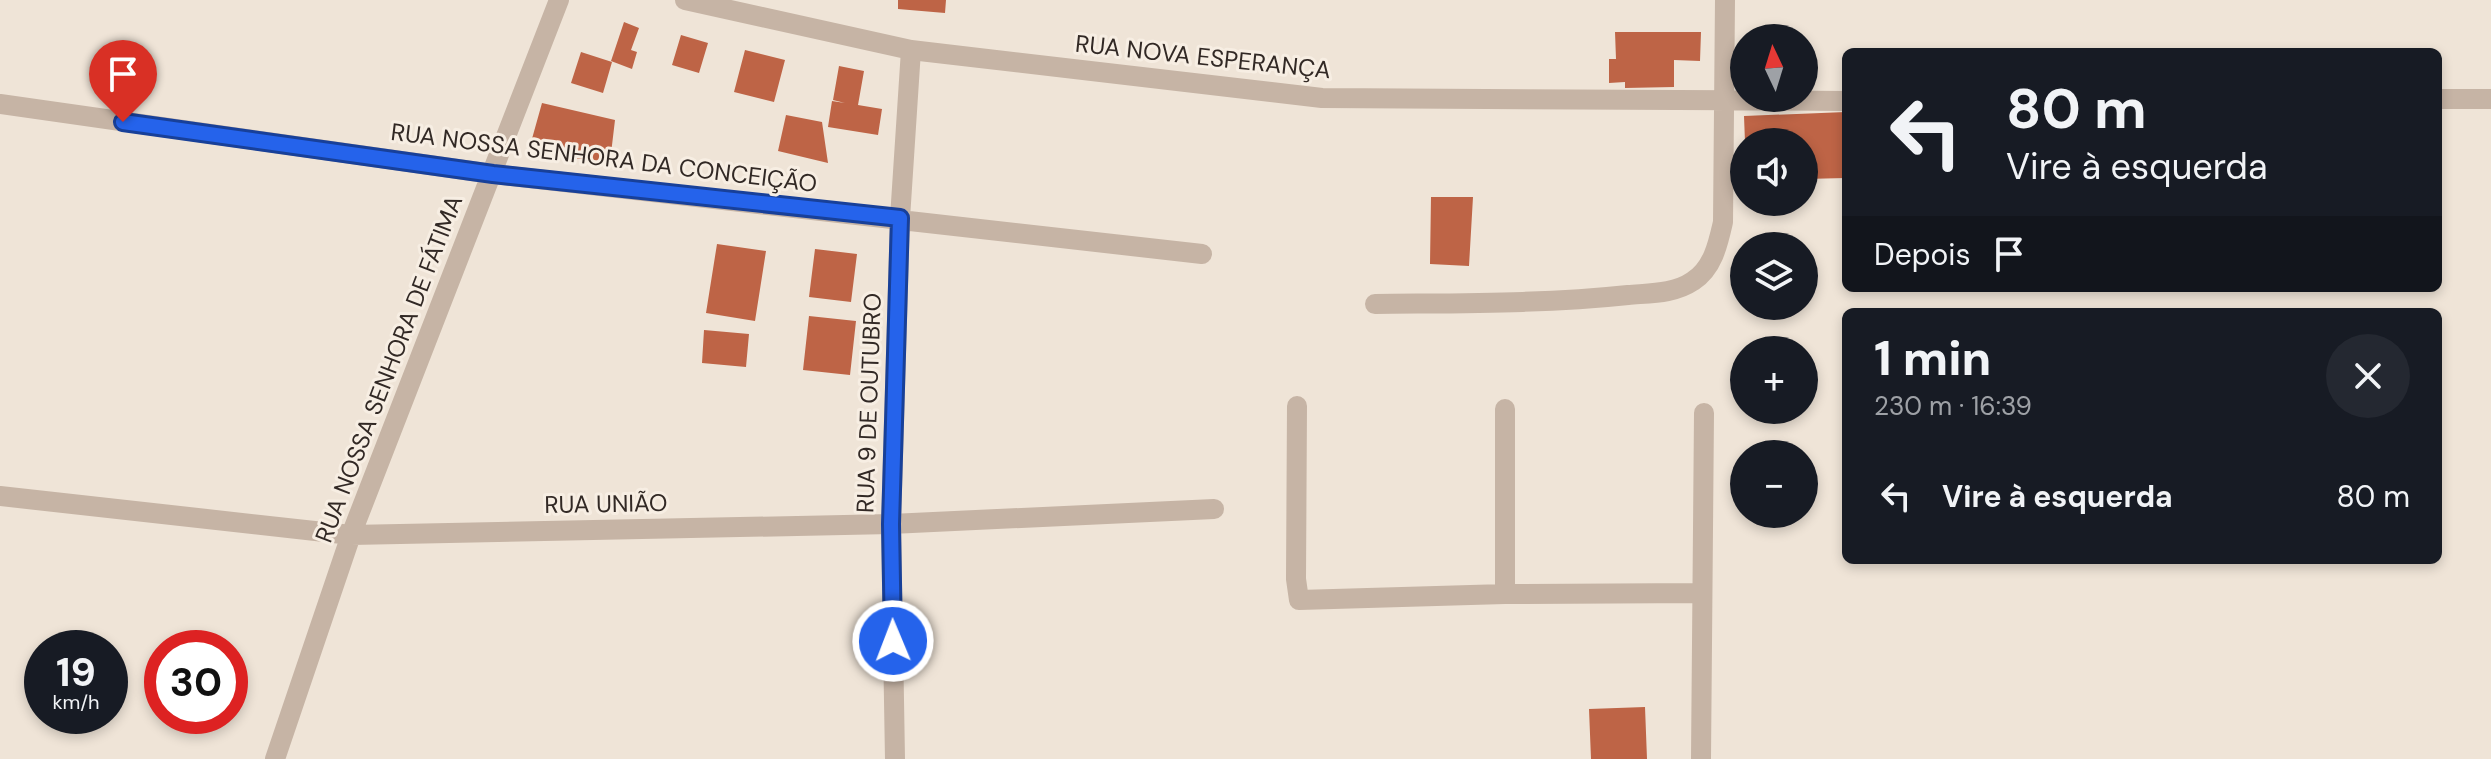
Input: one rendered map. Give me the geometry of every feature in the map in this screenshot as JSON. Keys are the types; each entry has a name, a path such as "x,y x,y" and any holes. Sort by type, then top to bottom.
{"street":[{"name":"RUA NOSSA SENHORA DE FÁTIMA","path":"275,759 351,535 559,0"},
{"name":"RUA NOVA ESPERANÇA","path":"685,0 911,50 1322,98 1723,102"},
{"path":"1375,304 1582,300 1673,291 1693,281 1707,269 1723,222 1725,0"},
{"name":"RUA 9 DE OUTUBRO","path":"895,759 891,524 900,218 911,50"},
{"path":"2442,99 2491,99"},
{"path":"1723,102 1842,101"},
{"name":"RUA NOSSA SENHORA DA CONCEIÇÃO","path":"0,104 493,174 1202,254"},
{"path":"1297,406 1296,579 1299,600 1505,594 1702,593"},
{"path":"1505,409 1505,594"},
{"path":"1701,759 1704,413"},
{"name":"RUA UNIÃO","path":"0,496 351,535 891,524 1214,509"}],"building":[{"path":"898,0 946,0 945,13 898,9"},
{"path":"624,22 639,28 631,50 637,52 632,69 611,61"},
{"path":"1615,32 1701,32 1700,61 1674,60 1674,87 1625,88 1625,82 1609,83 1609,59 1616,59"},
{"path":"681,35 708,43 699,73 672,65"},
{"path":"745,50 785,60 774,102 734,92"},
{"path":"581,52 612,62 603,93 571,83"},
{"path":"839,66 864,71 858,105 882,109 878,135 828,127 832,101 845,103 833,100"},
{"path":"542,103 615,120 610,162 528,153"},
{"path":"1842,112 1842,178 1818,179 1818,128 1744,128 1744,116"},
{"path":"786,115 822,122 828,163 778,151"},
{"path":"1431,197 1473,197 1469,266 1430,264"},
{"path":"717,244 766,251 755,321 706,313"},
{"path":"815,249 857,254 851,302 809,297"},
{"path":"809,316 856,321 850,375 803,370"},
{"path":"704,330 749,334 746,367 702,363"},
{"path":"1645,707 1647,759 1591,759 1589,709"}],"route":[{"path":"123,122 493,174 900,218 891,524 893,641"}]}
